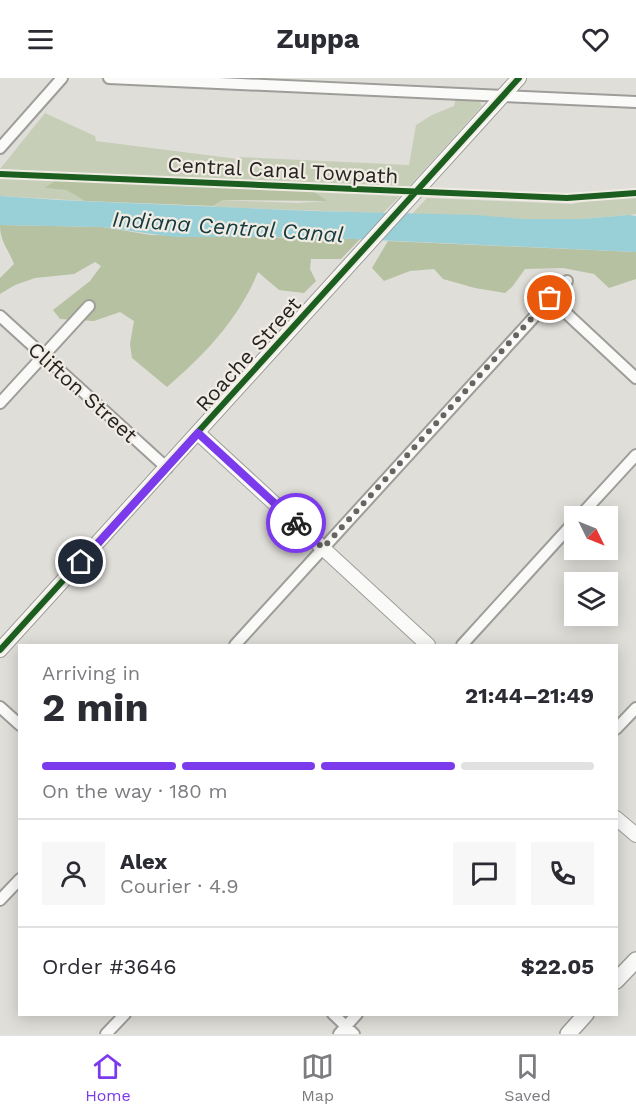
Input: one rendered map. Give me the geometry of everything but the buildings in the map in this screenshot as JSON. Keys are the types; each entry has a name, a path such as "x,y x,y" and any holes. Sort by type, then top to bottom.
{"main road":[{"path":"618,979 636,960"},
{"path":"568,1034 584,1016"}],"street":[{"path":"0,148 62,78"},
{"path":"109,78 289,82 636,102"},
{"name":"Roache Street","path":"0,650 519,78"},
{"path":"236,644 567,281"},
{"path":"550,298 636,378"},
{"path":"0,403 89,306"},
{"name":"Clifton Street","path":"0,316 167,468"},
{"path":"198,433 427,644"},
{"path":"589,506 636,455"},
{"path":"463,644 564,533"},
{"path":"0,707 18,723"},
{"path":"618,727 636,708"},
{"path":"618,820 636,836"},
{"path":"0,900 18,881"},
{"path":"106,1034 123,1016"},
{"path":"335,1016 346,1031 356,1016"}],"green space":[{"path":"456,98 480,102 482,106 407,189 0,169 45,113 95,136 96,141 238,159 239,157 409,165 416,125 454,106"},
{"path":"3,176 56,180 46,188 66,190 85,201 0,196 0,178"},
{"path":"56,180 313,191 327,201 222,200 214,206 85,201 66,190 45,188"},
{"path":"313,191 400,196 383,213 214,207 221,200 297,203 326,201"},
{"path":"636,195 636,214 629,215 581,219 524,219 412,214 427,198 572,204"},
{"path":"0,225 102,227 151,235 360,239 341,259 311,259 310,269 316,281 304,293 279,290 258,272 241,306 219,335 167,387 132,358 130,344 134,321 120,312 94,321 60,319 53,310 90,281 101,266 95,262 74,274 35,278 15,285 0,294 0,278 14,264 3,241"},
{"path":"388,241 636,252 636,279 609,288 594,274 563,268 525,269 505,293 443,279 434,269 410,271 384,281 372,268"}],"water":[{"name":"Indiana Central Canal","path":"0,196 313,211 475,215 524,219 581,219 629,215 636,216 636,252 310,237 174,237 102,227 0,225"}],"cycle path":[{"path":"0,650 519,78"},
{"name":"Central Canal Towpath","path":"0,174 567,198 636,193"}],"way so far":[{"path":"296,523 323,548 550,298"}],"route":[{"path":"81,562 198,433 296,523"}]}
